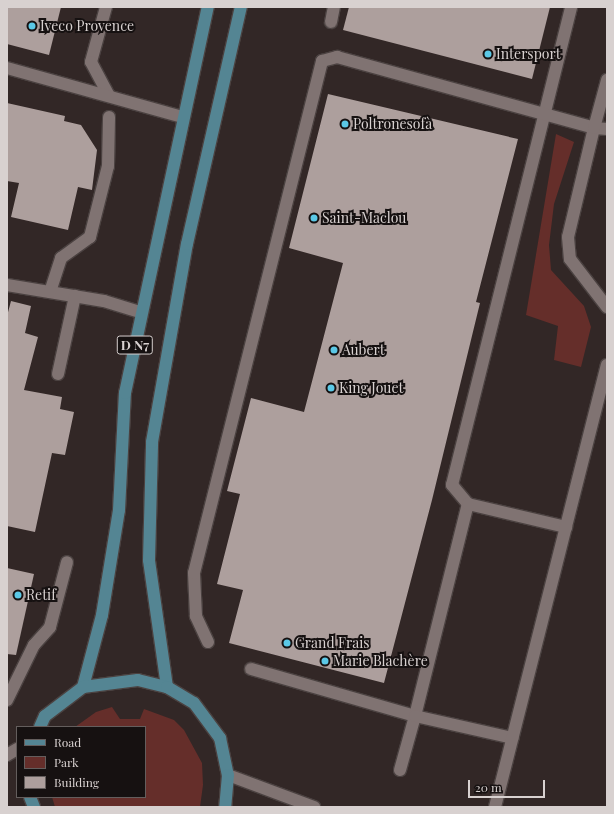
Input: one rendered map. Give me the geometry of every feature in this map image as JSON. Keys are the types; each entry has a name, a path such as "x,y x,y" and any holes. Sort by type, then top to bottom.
{"main road":[{"name":"D N7","path":"84,687 102,615 119,510 125,393 141,312 208,7"},
{"name":"D N7","path":"167,687 149,560 152,442 187,244 241,7"},
{"path":"40,726 45,716 84,687 138,680 167,687 194,703 220,738 228,775 225,807"}],"street":[{"path":"106,7 91,62 109,96"},
{"path":"331,22 334,7"},
{"path":"566,527 468,504 452,485 571,7"},
{"path":"208,642 196,616 194,573 322,61 337,58 594,128 607,129"},
{"path":"7,68 184,117"},
{"path":"607,80 568,237 570,258 607,307"},
{"path":"50,292 61,258 90,238 108,166 109,117"},
{"path":"7,285 75,296 141,312"},
{"path":"58,374 75,296"},
{"path":"496,807 607,364"},
{"path":"400,770 468,504"},
{"path":"7,700 34,645 50,627 68,562"},
{"path":"251,669 415,716 513,738"},
{"path":"7,755 16,750"},
{"path":"228,775 314,807"}],"green space":[{"path":"556,134 574,142 554,204 549,245 551,270 584,306 591,327 581,367 554,360 558,326 526,315"},
{"path":"112,707 120,719 140,719 144,709 174,720 184,730 202,763 203,785 200,807 55,807 52,798 146,798 146,726 76,726 96,712"}],"building":[{"name":"Iveco Provence","path":"7,7 61,7 49,55 7,44"},
{"name":"Intersport","path":"349,7 550,7 532,79 343,30"},
{"path":"328,94 518,139 476,302 480,303 432,500 384,683 229,643 243,590 217,584 240,494 227,491 251,398 304,412 343,263 289,248"},
{"path":"7,103 65,116 64,121 81,125 97,150 92,190 78,187 68,230 11,217 19,183 7,181"},
{"path":"11,301 31,306 25,333 38,337 24,390 62,397 60,409 74,412 65,455 52,453 35,532 7,526 7,316"},
{"name":"Retif","path":"7,568 34,574 16,655 7,654"}],"place":[{"name":"Iveco Provence","path":"32,26"},
{"name":"Intersport","path":"488,54"},
{"name":"Poltronesofà","path":"345,124"},
{"name":"Saint-Maclou","path":"314,218"},
{"name":"Aubert","path":"334,350"},
{"name":"King Jouet","path":"331,388"},
{"name":"Retif","path":"18,595"},
{"name":"Grand Frais","path":"287,643"},
{"name":"Marie Blachère","path":"325,661"}]}
